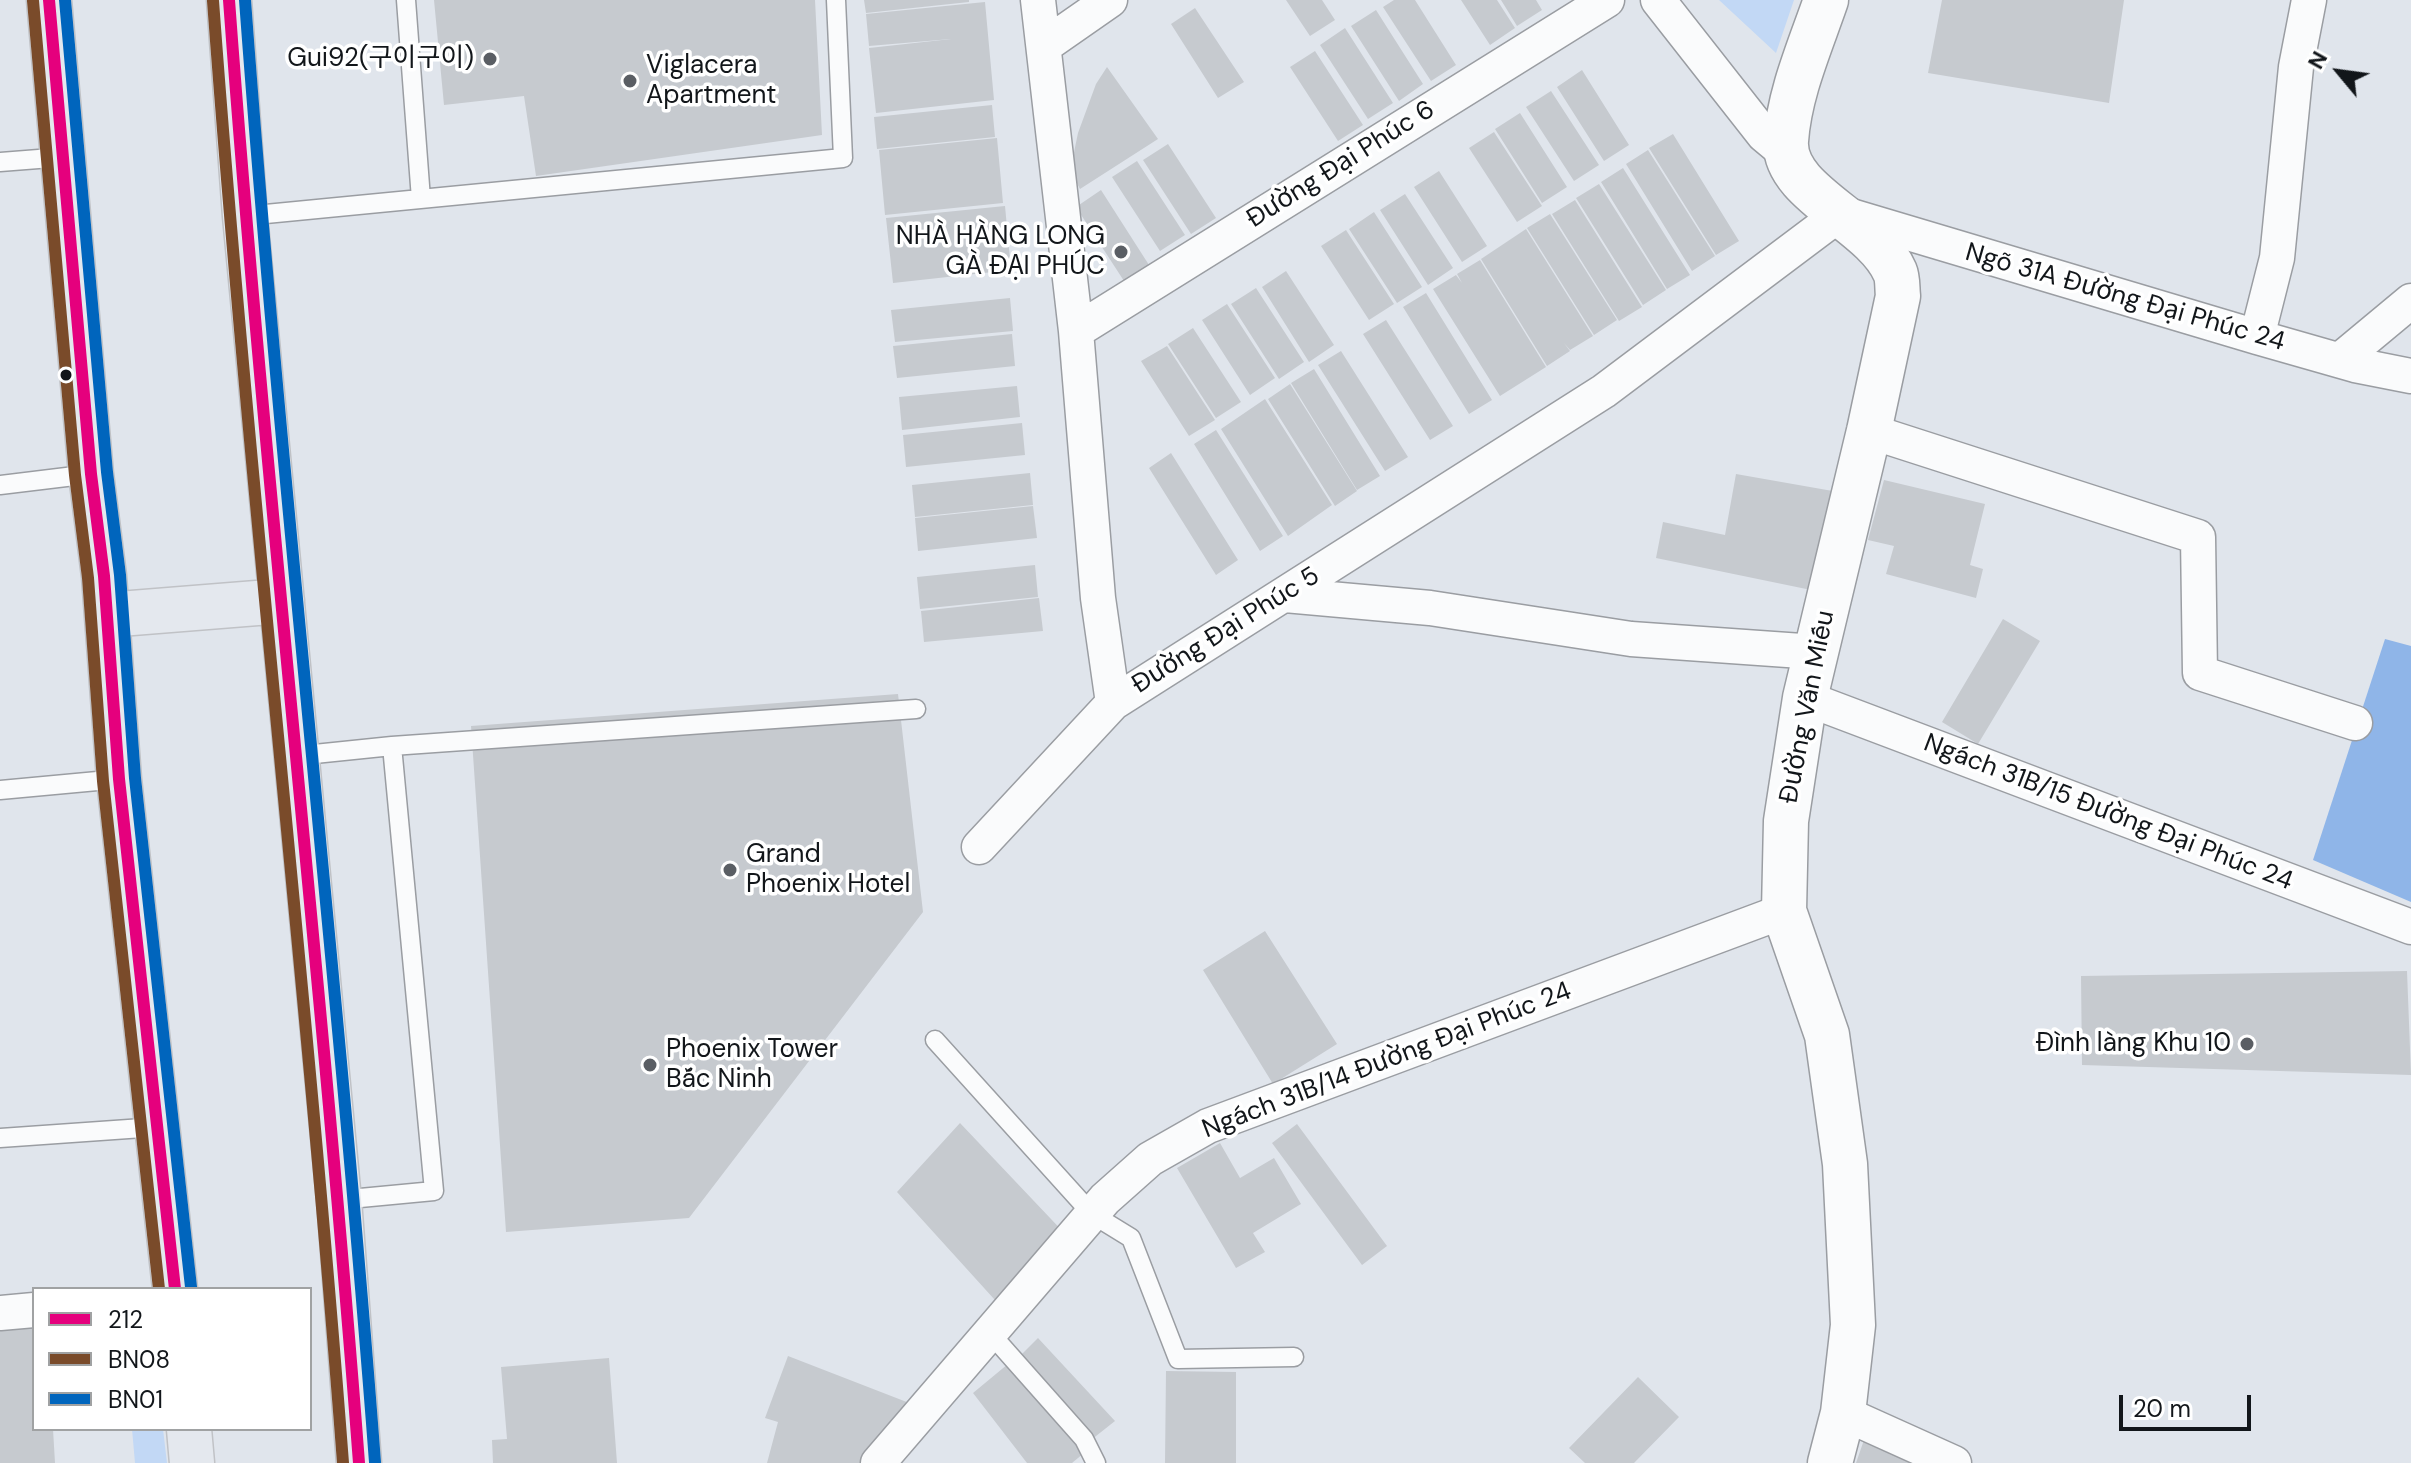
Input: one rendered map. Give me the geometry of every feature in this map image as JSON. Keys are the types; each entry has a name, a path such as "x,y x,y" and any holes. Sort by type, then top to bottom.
{"main road":[{"path":"49,0 91,474 107,615 119,779 175,1287"},
{"path":"229,0 245,216 339,1200 359,1463"},
{"path":"107,615 282,601"},
{"path":"189,1431 192,1463"}],"street":[{"name":"Đường Đại Phúc 5","path":"1038,0 1076,331 1098,598 1113,703 1604,391 1841,213"},
{"path":"1044,46 1110,0"},
{"name":"Đường Đại Phúc 6","path":"1076,331 1607,0"},
{"path":"1658,0 1738,98 1764,135 1788,155"},
{"path":"1788,155 1785,143 1794,100 1826,0"},
{"path":"2257,337 2277,258 2296,67 2309,0"},
{"name":"Đường Văn Miếu","path":"1788,155 1790,167 1805,187 1880,247 1896,274 1898,296 1805,698 1786,821 1784,911 1827,1035 1845,1164 1853,1325 1843,1413 1830,1463"},
{"name":"Ngõ 31A Đường Đại Phúc 24","path":"1841,213 2257,337 2411,376"},
{"path":"2340,360 2411,301"},
{"path":"1869,431 2198,537 2200,673 2355,723"},
{"path":"1285,595 1430,608 1631,639 1816,652"},
{"name":"Ngách 31B/15 Đường Đại Phúc 24","path":"1805,698 2411,927"},
{"path":"979,847 1113,703"},
{"name":"Ngách 31B/14 Đường Đại Phúc 24","path":"878,1463 1105,1199 1150,1159 1208,1126 1784,911"},
{"path":"0,1313 32,1310"},
{"path":"1843,1413 1954,1463"}],"lane":[{"path":"406,0 421,199"},
{"path":"245,216 843,158 836,0"},
{"path":"0,162 64,157"},
{"path":"0,485 91,474"},
{"path":"295,756 392,746 916,709"},
{"path":"339,1200 434,1191 392,746"},
{"path":"0,790 119,779"},
{"path":"935,1040 1092,1214 1131,1238 1178,1359 1294,1357"},
{"path":"0,1138 158,1127"},
{"path":"990,1333 1084,1439 1096,1463"}],"shaded area":[{"path":"1719,0 1794,0 1776,53"},
{"path":"132,1431 163,1431 167,1463 135,1463"}],"water":[{"path":"2385,639 2411,646 2411,902 2313,860"}],"building":[{"name":"Viglacera Apartment","path":"434,0 815,0 822,135 536,176 524,96 444,105"},
{"path":"864,0 969,0 969,2 866,13"},
{"path":"1286,0 1322,0 1335,20 1310,36"},
{"path":"1394,0 1415,0 1456,65 1431,81 1383,7"},
{"path":"1461,0 1497,0 1515,28 1490,45"},
{"path":"1501,0 1536,0 1542,10 1517,26"},
{"path":"1942,0 2124,0 2109,103 1928,73"},
{"path":"985,2 994,100 876,113 869,48 951,39 869,46 866,14"},
{"path":"1195,8 1244,82 1218,98 1171,24"},
{"path":"1376,10 1423,84 1399,101 1351,26"},
{"path":"1345,28 1393,103 1368,119 1320,45"},
{"path":"1315,51 1363,125 1338,141 1290,67"},
{"path":"1107,67 1158,139 1080,189 1074,178 1073,157 1078,133 1096,84"},
{"path":"1582,70 1629,145 1604,161 1557,87"},
{"path":"1551,91 1599,165 1574,181 1526,107"},
{"path":"992,105 995,137 877,149 874,117"},
{"path":"1520,113 1567,187 1542,203 1495,129"},
{"path":"1494,132 1542,206 1517,222 1469,148"},
{"path":"1673,134 1739,241 1716,255 1649,148"},
{"path":"997,138 1003,203 885,215 879,150"},
{"path":"1168,144 1216,218 1191,234 1143,160"},
{"path":"1648,150 1715,256 1692,271 1626,164"},
{"path":"1137,161 1185,235 1160,251 1112,177"},
{"path":"1623,168 1690,275 1667,289 1601,182"},
{"path":"1439,171 1487,246 1462,262 1414,187"},
{"path":"1599,184 1666,290 1643,305 1576,198"},
{"path":"1101,190 1149,265 1124,281 1076,207"},
{"path":"1405,194 1453,268 1428,285 1380,210"},
{"path":"1575,200 1642,307 1619,321 1552,214"},
{"path":"1005,206 1011,270 893,283 886,218"},
{"path":"1374,212 1422,287 1397,303 1349,229"},
{"path":"1550,214 1617,320 1594,335 1527,228"},
{"path":"1526,229 1593,336 1570,350 1564,343 1570,351 1547,366 1481,259"},
{"path":"1346,230 1394,304 1369,320 1321,246"},
{"path":"1480,260 1546,367 1500,396 1433,289 1456,275 1462,283 1457,274"},
{"path":"1286,271 1334,345 1309,362 1262,287"},
{"path":"1256,288 1304,362 1279,379 1231,304"},
{"path":"1426,293 1492,400 1469,414 1403,307"},
{"path":"1010,298 1013,331 895,342 891,310"},
{"path":"1227,304 1275,378 1250,395 1202,320"},
{"path":"1386,320 1453,426 1430,440 1363,334"},
{"path":"1193,328 1241,402 1216,418 1168,344"},
{"path":"1012,334 1015,366 897,378 893,346"},
{"path":"1167,346 1215,420 1189,436 1141,361"},
{"path":"1341,351 1408,457 1385,471 1318,365"},
{"path":"1314,369 1380,476 1357,490 1291,383"},
{"path":"1290,384 1357,491 1335,506 1268,399"},
{"path":"1017,386 1020,417 902,430 899,397"},
{"path":"1265,399 1332,505 1288,536 1221,429"},
{"path":"1022,423 1025,455 906,467 903,435"},
{"path":"1216,430 1283,536 1260,551 1194,444"},
{"path":"1171,453 1238,560 1216,575 1149,468"},
{"path":"1030,473 1033,505 915,517 912,485"},
{"path":"1736,474 1844,493 1816,591 1656,558 1663,522 1725,535"},
{"path":"1884,480 1985,504 1970,565 1983,569 1976,598 1886,574 1894,546 1868,540"},
{"path":"1033,506 1037,538 918,551 915,518"},
{"path":"1035,565 1038,597 920,609 917,577"},
{"path":"1039,598 1043,631 924,642 921,611"},
{"path":"2003,619 2040,641 1978,744 1942,722"},
{"name":"Phoenix Tower Bắc Ninh","path":"898,694 923,912 689,1218 506,1232 471,726"},
{"path":"1265,931 1337,1044 1273,1084 1203,970"},
{"name":"Đình làng Khu 10","path":"2407,971 2411,1075 2082,1065 2081,976"},
{"path":"960,1123 1069,1238 1004,1310 897,1192"},
{"path":"1297,1124 1387,1246 1362,1265 1272,1143"},
{"path":"1220,1143 1240,1178 1274,1158 1301,1204 1253,1233 1265,1252 1236,1268 1177,1168"},
{"path":"32,1317 32,1431 53,1431 55,1463 0,1463 0,1319"},
{"path":"1038,1338 1115,1421 1091,1440 1020,1356"},
{"path":"788,1356 917,1406 872,1463 767,1463 778,1422 765,1418"},
{"path":"609,1358 617,1463 493,1463 492,1440 507,1439 501,1367"},
{"path":"1008,1364 1084,1453 1072,1463 1027,1463 973,1393"},
{"path":"1166,1371 1236,1372 1236,1463 1165,1463"},
{"path":"1638,1377 1679,1417 1634,1463 1585,1463 1569,1448"},
{"path":"1865,1437 1925,1463 1856,1463"}],"transit line":[{"name":"212","path":"49,0 91,474 104,576 119,779 175,1287"},
{"name":"BN01","path":"65,0 107,472 120,575 135,778 191,1287"},
{"name":"212","path":"229,0 259,366 359,1463"},
{"name":"BN01","path":"245,0 275,366 375,1462"},
{"name":"BN08","path":"33,1 75,475 88,578 103,781 159,1287"},
{"name":"BN08","path":"213,1 243,367 343,1463"}],"place":[{"name":"Gui92(구이구이)","path":"490,59"},
{"name":"Viglacera Apartment","path":"630,81"},
{"name":"NHÀ HÀNG LONG GÀ ĐẠI PHÚC","path":"1121,252"},
{"name":"Grand Phoenix Hotel","path":"730,870"},
{"name":"Đình làng Khu 10","path":"2247,1044"},
{"name":"Phoenix Tower Bắc Ninh","path":"650,1065"}]}
